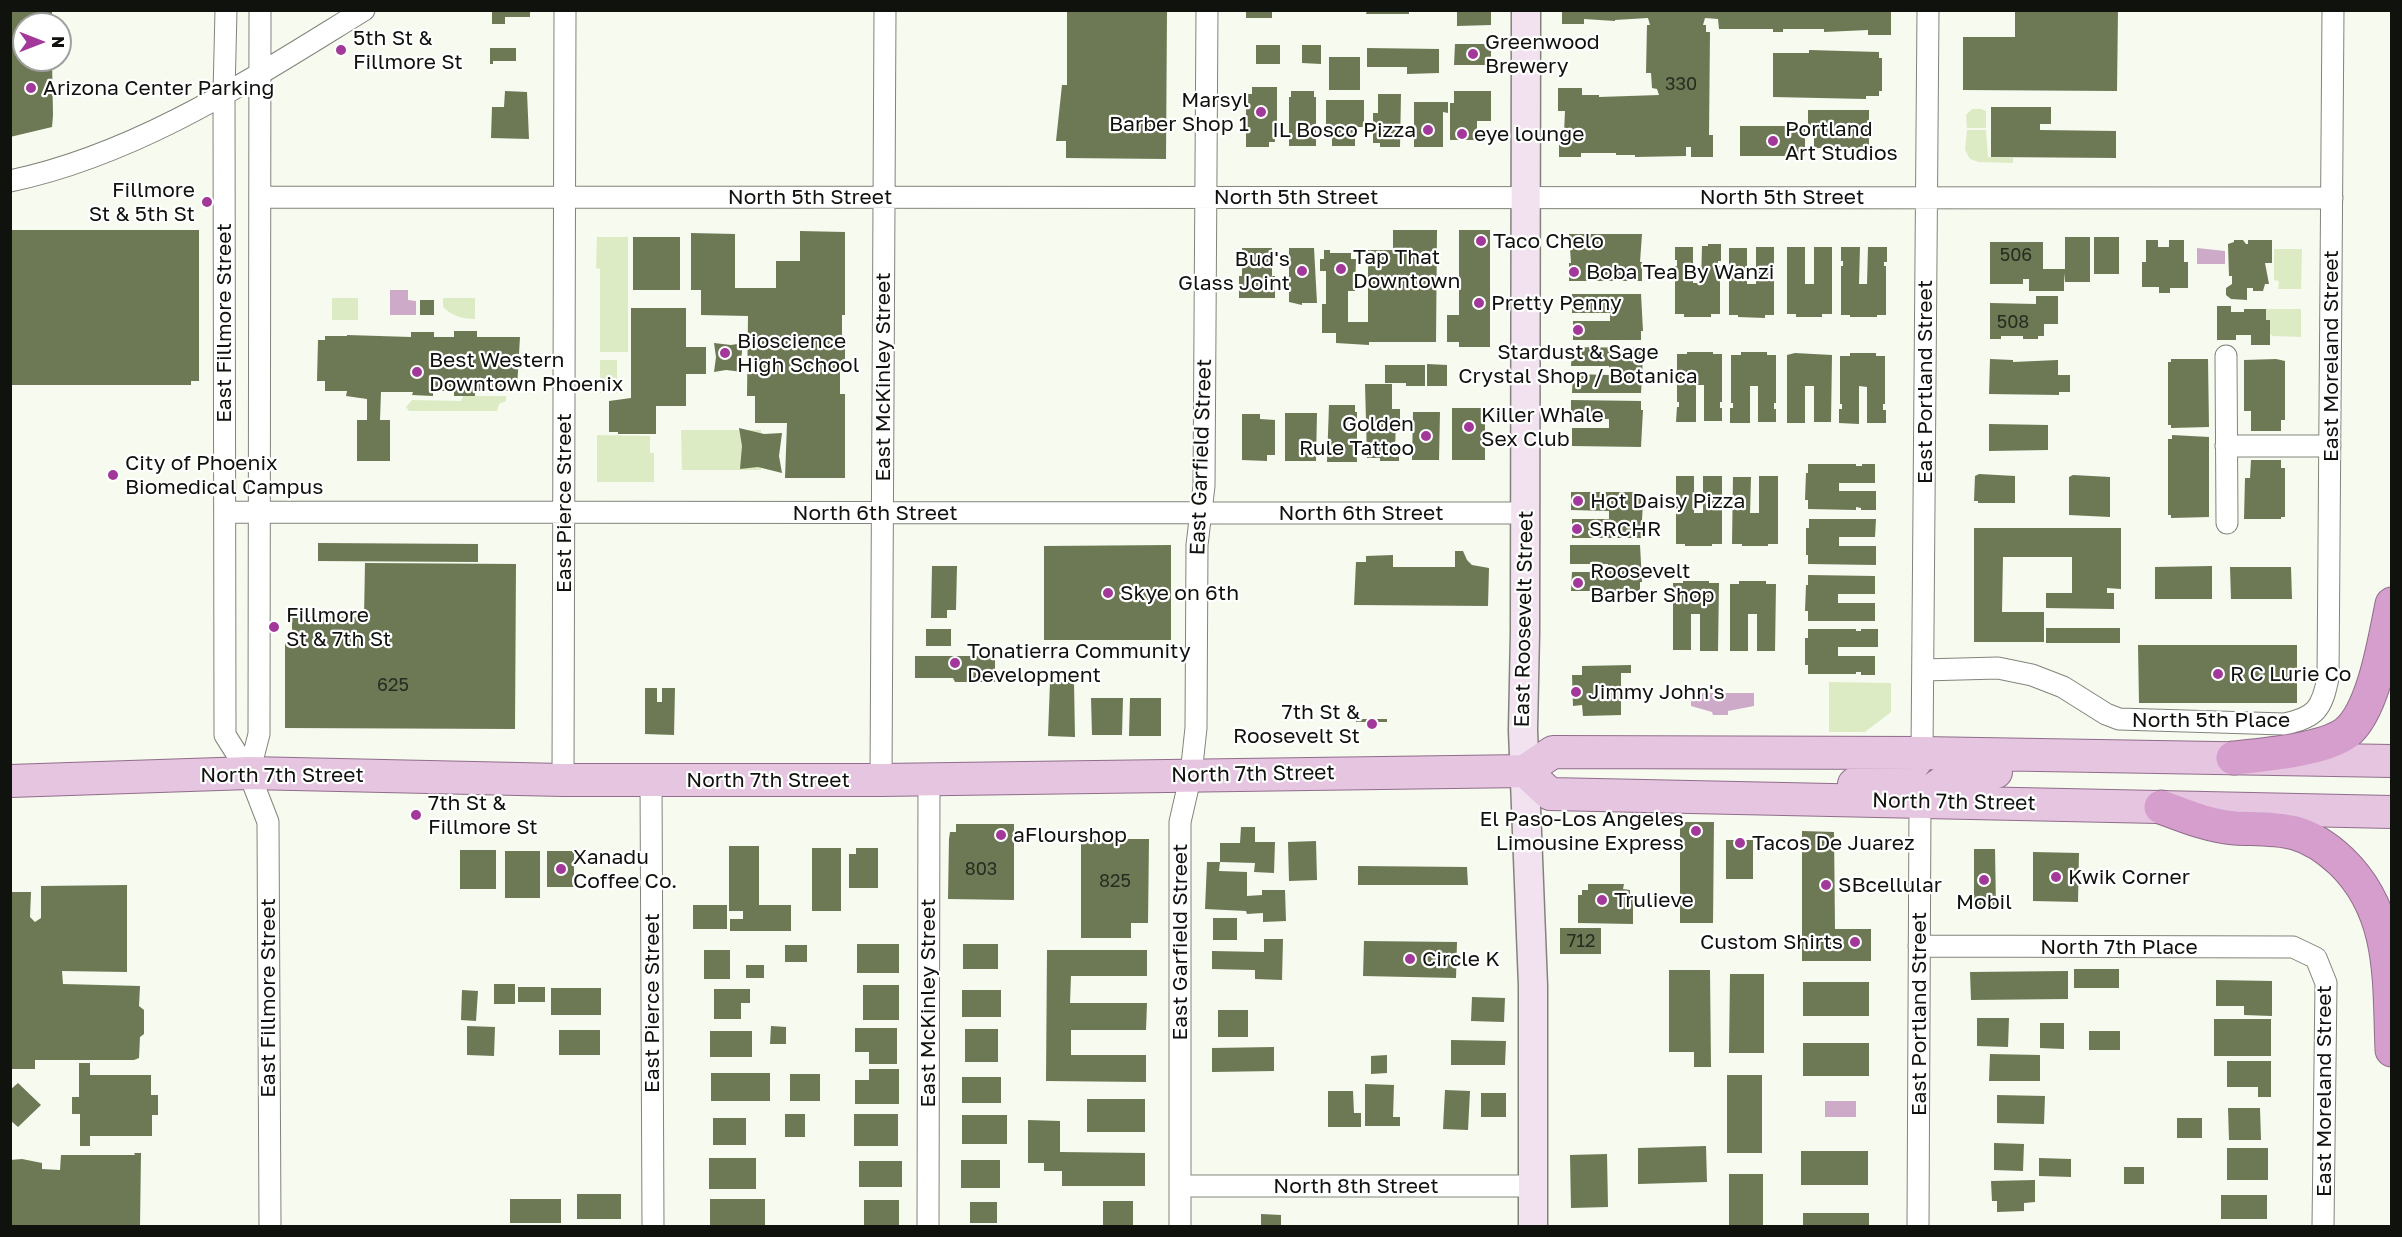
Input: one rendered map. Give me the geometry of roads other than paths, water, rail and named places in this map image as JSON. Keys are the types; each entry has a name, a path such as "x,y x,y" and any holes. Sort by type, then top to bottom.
{"highway":[{"path":"2233,758 2310,746 2345,734 2362,711 2377,673 2391,604"},
{"path":"2161,807 2200,822 2233,828 2295,833 2324,846 2353,873 2371,900 2382,927 2387,952 2391,1050"}],"main road":[{"path":"1525,771 1553,752 1922,753 2391,761"},
{"path":"1802,798 1829,786 1886,782 1906,774 1922,753"},
{"path":"1920,801 1939,783 1958,774 2017,771 2048,756"},
{"name":"North 7th Street","path":"10,781 249,773 563,780 881,780 1525,771 1550,794 2391,812"}],"street":[{"name":"East Fillmore Street","path":"226,10 224,94 225,735 249,773 267,822 270,1227"},
{"name":"East Fillmore Street","path":"249,773 259,734 260,10"},
{"path":"10,182 36,176 105,152 161,128 224,94 364,10"},
{"name":"East Pierce Street","path":"563,780 565,10"},
{"name":"East McKinley Street","path":"881,780 885,10"},
{"name":"East Garfield Street","path":"1180,1227 1180,822 1191,774 1196,728 1197,545 1204,486 1207,10"},
{"name":"East Roosevelt Street","path":"1526,10 1522,730 1533,986 1533,1227"},
{"name":"East Portland Street","path":"1922,753 1928,10"},
{"name":"East Moreland Street","path":"2324,701 2328,678 2333,10"},
{"name":"North 5th Street","path":"260,197 2332,198"},
{"path":"2226,356 2227,524"},
{"path":"2226,446 2330,446"},
{"name":"North 6th Street","path":"225,512 1525,513"},
{"name":"North 5th Place","path":"1923,670 1998,668 2032,675 2062,687 2106,714 2131,721 2284,724 2311,715 2324,701"},
{"name":"East McKinley Street","path":"928,1227 929,779"},
{"name":"East Pierce Street","path":"651,780 653,1227"},
{"name":"East Portland Street","path":"1918,1227 1920,801"},
{"name":"North 7th Place","path":"1919,946 2293,947 2316,958"},
{"name":"East Moreland Street","path":"2316,958 2322,968 2326,983 2324,1227"},
{"name":"North 8th Street","path":"1180,1186 1533,1186"}],"place":[{"name":"5th St & Fillmore St","path":"341,50"},
{"name":"Greenwood Brewery","path":"1473,54"},
{"name":"Arizona Center Parking","path":"31,88"},
{"name":"Marsyl Barber Shop 1","path":"1261,112"},
{"name":"IL Bosco Pizza","path":"1428,130"},
{"name":"eye lounge","path":"1462,134"},
{"name":"Portland Art Studios","path":"1773,141"},
{"name":"Fillmore St & 5th St","path":"207,202"},
{"name":"Taco Chelo","path":"1481,241"},
{"name":"Tap That Downtown","path":"1341,269"},
{"name":"Bud's Glass Joint","path":"1302,271"},
{"name":"Boba Tea By Wanzi","path":"1574,272"},
{"name":"Pretty Penny","path":"1479,303"},
{"name":"Stardust & Sage Crystal Shop / Botanica","path":"1578,330"},
{"name":"Bioscience High School","path":"725,353"},
{"name":"Best Western Downtown Phoenix","path":"417,372"},
{"name":"Killer Whale Sex Club","path":"1469,427"},
{"name":"Golden Rule Tattoo","path":"1426,436"},
{"name":"City of Phoenix Biomedical Campus","path":"113,475"},
{"name":"Hot Daisy Pizza","path":"1578,501"},
{"name":"SRCHR","path":"1577,529"},
{"name":"Roosevelt Barber Shop","path":"1578,583"},
{"name":"Skye on 6th","path":"1108,593"},
{"name":"Fillmore St & 7th St","path":"274,627"},
{"name":"Tonatierra Community Development","path":"955,663"},
{"name":"R C Lurie Co","path":"2218,674"},
{"name":"Jimmy John's","path":"1576,692"},
{"name":"7th St & Roosevelt St","path":"1372,724"},
{"name":"7th St & Fillmore St","path":"416,815"},
{"name":"El Paso-Los Angeles Limousine Express","path":"1696,831"},
{"name":"aFlourshop","path":"1001,835"},
{"name":"Tacos De Juarez","path":"1740,843"},
{"name":"Xanadu Coffee Co.","path":"561,869"},
{"name":"Kwik Corner","path":"2056,877"},
{"name":"Mobil","path":"1984,880"},
{"name":"SBcellular","path":"1826,885"},
{"name":"Trulieve","path":"1602,900"},
{"name":"Custom Shirts","path":"1855,942"},
{"name":"Circle K","path":"1410,959"}]}
